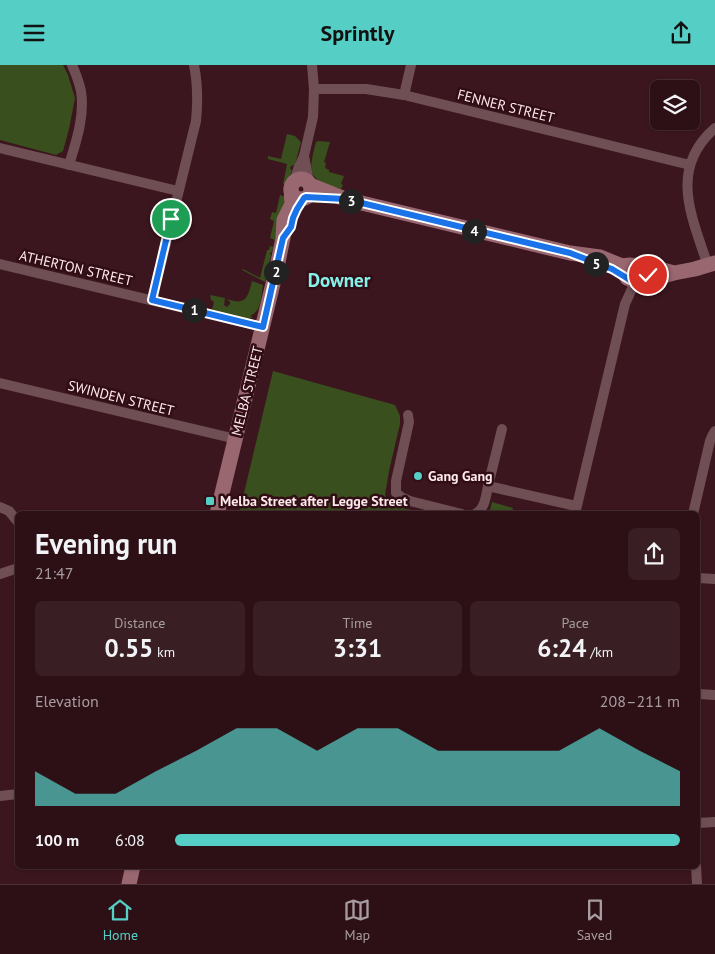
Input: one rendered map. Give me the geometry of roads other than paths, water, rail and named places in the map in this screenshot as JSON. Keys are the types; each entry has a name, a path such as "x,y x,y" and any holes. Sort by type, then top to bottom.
{"street":[{"path":"69,165 81,112 81,92 72,65"},
{"path":"152,300 196,121 198,86 194,65"},
{"name":"MELBA STREET","path":"218,511 263,327 283,238 284,220 292,204 292,186 304,156 312,117 314,89 312,65"},
{"path":"404,95 411,65"},
{"name":"FENNER STREET","path":"314,89 366,89 404,95 690,165"},
{"path":"292,186 292,192 296,197 307,191 345,199 570,253 612,269 663,276 711,264 690,211 687,180 690,165 702,142 715,128"},
{"path":"0,148 178,191"},
{"name":"MELBA STREET","path":"283,238 291,227 296,211 307,191 304,156"},
{"name":"ATHERTON STREET","path":"0,264 263,327"},
{"path":"488,485 576,510 632,273"},
{"name":"SWINDEN STREET","path":"0,383 236,439"},
{"path":"408,415 410,422 396,481 396,493 410,501 450,511"},
{"path":"479,511 482,509 486,498 502,429"},
{"path":"694,511 710,441 715,431"},
{"path":"0,507 9,511 15,518"},
{"path":"0,574 15,568"},
{"path":"700,578 715,579"},
{"path":"700,694 715,695"},
{"path":"0,796 15,794"},
{"path":"700,823 715,822"},
{"path":"129,884 132,869"},
{"path":"696,869 697,884"}],"place":[{"name":"Gang Gang","path":"418,476"},
{"name":"Melba Street after Legge Street","path":"210,501"}],"district":[{"name":"Downer","path":"339,280"}]}
